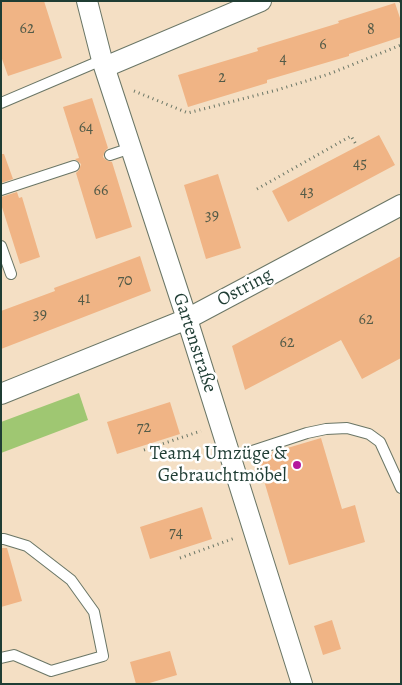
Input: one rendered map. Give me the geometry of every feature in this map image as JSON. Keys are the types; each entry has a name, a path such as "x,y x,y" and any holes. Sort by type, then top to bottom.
{"street":[{"name":"Gartenstraße","path":"87,1 113,93 187,319 302,684"},
{"path":"104,63 261,1"},
{"name":"Ostring","path":"1,394 187,319 401,205"}],"lane":[{"path":"1,103 104,63"},
{"path":"110,155 131,148"},
{"path":"1,190 74,166"},
{"path":"1,246 11,274"},
{"path":"231,458 308,433 326,429 347,428 369,434 380,442 401,488"},
{"path":"1,539 4,538 27,546 71,580 94,612 103,656 51,670 14,655 1,658"}],"path":[{"path":"113,93 136,91 188,113 277,90 329,74 401,45"},
{"path":"257,189 351,136 357,146"},
{"path":"144,450 220,425"},
{"path":"180,558 254,532"}],"green space":[{"path":"79,393 88,420 1,453 1,422"}],"building":[{"path":"1,1 44,1 62,58 8,76 1,56"},
{"path":"395,3 401,21 401,37 349,54 349,56 267,80 267,83 188,107 178,75 258,51 257,48 339,23 338,21"},
{"path":"92,98 108,148 103,157 112,162 132,227 96,239 76,173 81,164 75,159 79,158 63,107"},
{"path":"379,135 395,165 288,222 272,191"},
{"path":"1,154 4,154 13,179 1,183"},
{"path":"218,174 241,248 206,259 184,185"},
{"path":"17,192 19,198 22,197 40,257 20,264 1,204 1,197"},
{"path":"140,256 151,291 1,349 1,311 55,291 54,288"},
{"path":"401,256 401,358 362,379 341,340 245,390 232,346"},
{"path":"170,402 180,434 117,454 107,422"},
{"path":"321,438 342,509 355,505 365,542 289,565 257,457"},
{"path":"202,507 212,539 150,559 140,527"},
{"path":"1,548 7,548 22,601 1,607"},
{"path":"332,620 341,649 323,655 314,626"},
{"path":"170,651 177,675 146,684 136,684 130,662"}],"place":[{"name":"Team4 Umzüge & Gebrauchtmöbel","path":"297,465"}]}
